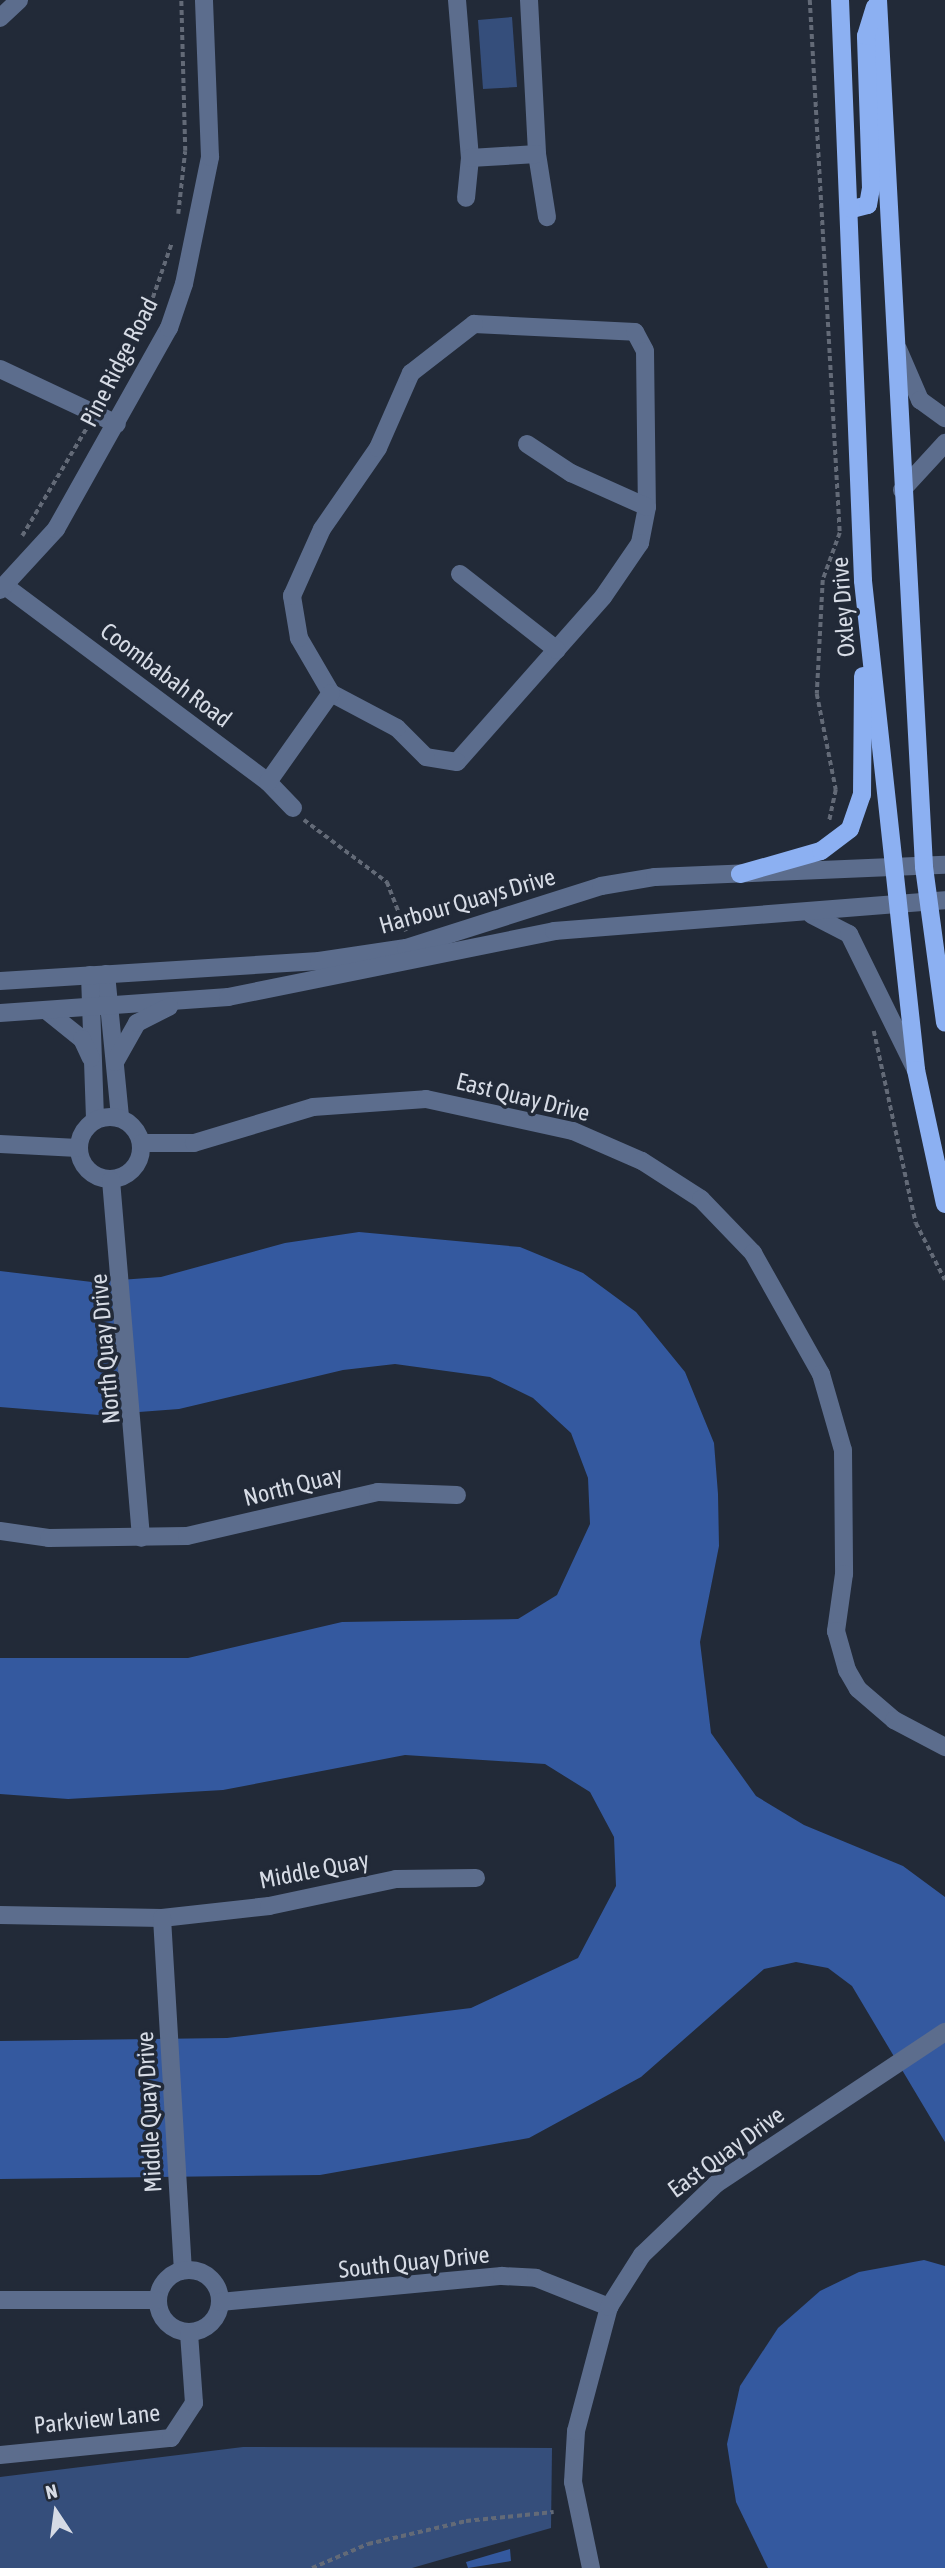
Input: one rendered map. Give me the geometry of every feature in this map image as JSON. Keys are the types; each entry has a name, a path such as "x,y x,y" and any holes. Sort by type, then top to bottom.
{"main road":[{"name":"Oxley Drive","path":"840,0 852,209 863,581 891,868 916,1069 945,1204"},
{"path":"852,209 868,205 871,188 866,36 878,0"},
{"path":"878,0 924,867 937,900 936,959 945,1023"},
{"path":"740,874 842,838 862,795 863,581"}],"street":[{"path":"0,18 19,0"},
{"path":"457,0 470,158 466,198"},
{"path":"529,0 537,153 547,217"},
{"name":"Pine Ridge Road","path":"3,588 52,536 169,328 201,219 210,157 199,2"},
{"path":"470,158 537,153"},
{"path":"474,324 635,332 645,351 647,507 640,543 557,650 457,762 426,757 397,728 331,693 299,638 292,596 322,529 379,448 411,373 474,324"},
{"path":"898,349 920,400 945,418"},
{"path":"0,369 96,411 117,424"},
{"path":"902,490 945,443"},
{"path":"527,444 571,473 647,507"},
{"path":"460,574 557,650"},
{"name":"Coombabah Road","path":"3,588 268,782 293,808"},
{"path":"268,782 331,693"},
{"name":"Harbour Quays Drive","path":"0,981 319,961 407,948 601,886 740,874 945,865"},
{"name":"Harbour Quays Drive","path":"0,1013 182,1001 554,932 937,900"},
{"path":"806,913 849,934 916,1069"},
{"path":"936,959 945,938"},
{"path":"79,1148 88,1170 111,1180 138,1164 142,1143 120,1118 114,1064 101,1008 98,974"},
{"path":"114,1064 137,1023 182,1001"},
{"path":"79,1148 95,1120 95,1074 101,1008"},
{"path":"47,1011 82,1039 95,1074"},
{"name":"East Quay Drive","path":"142,1143 194,1143 313,1107 426,1099 573,1131 642,1161 701,1199 753,1253 821,1374 843,1450 846,1521 836,1631 847,1670 858,1689 894,1720 945,1747"},
{"path":"95,1120 120,1118"},
{"path":"0,1144 79,1148"},
{"name":"North Quay Drive","path":"111,1180 122,1256 141,1538"},
{"name":"North Quay","path":"0,1531 141,1538 187,1536 378,1492 457,1495"},
{"name":"Middle Quay","path":"0,1915 162,1917 269,1906 396,1880 475,1878"},
{"name":"Middle Quay Drive","path":"162,1917 183,2270"},
{"name":"East Quay Drive","path":"591,2568 573,2482 576,2431 609,2307 681,2212 945,2032"},
{"path":"183,2270 208,2276 220,2302 210,2325 190,2333 166,2322 157,2300 163,2282 183,2270"},
{"name":"South Quay Drive","path":"220,2302 502,2276 536,2278 609,2307"},
{"path":"0,2300 157,2300"},
{"name":"Parkview Lane","path":"0,2455 171,2438 194,2403 190,2333"}],"path":[{"path":"17,543 96,411 147,314 175,227 185,151 181,0"},
{"path":"810,0 840,533 823,580 817,694 836,790 827,827 842,838"},
{"path":"293,808 316,833 387,882 406,933"},
{"path":"869,1019 916,1223 945,1280"},
{"path":"312,2568 368,2544 454,2524 554,2512"}],"shaded area":[{"path":"512,17 517,87 483,89 478,20"},
{"path":"359,1232 520,1247 583,1273 636,1312 685,1372 714,1443 718,1494 719,1546 700,1642 711,1733 756,1796 804,1825 903,1866 945,1897 945,2142 852,1986 828,1968 796,1962 764,1969 641,2077 529,2138 320,2175 0,2179 0,2041 227,2038 471,2008 578,1958 616,1886 614,1837 590,1792 545,1764 405,1755 223,1790 68,1799 0,1794 0,1658 188,1658 342,1622 518,1619 557,1595 590,1524 588,1478 571,1433 533,1398 490,1377 395,1364 343,1370 179,1409 99,1415 0,1407 0,1271 92,1282 161,1277 285,1243"},
{"path":"924,2260 945,2266 945,2568 768,2568 736,2502 727,2444 740,2386 778,2328 820,2291 859,2272"},
{"path":"243,2447 552,2448 551,2528 412,2568 0,2568 0,2477"},
{"path":"510,2549 511,2561 468,2568 466,2562"}]}
